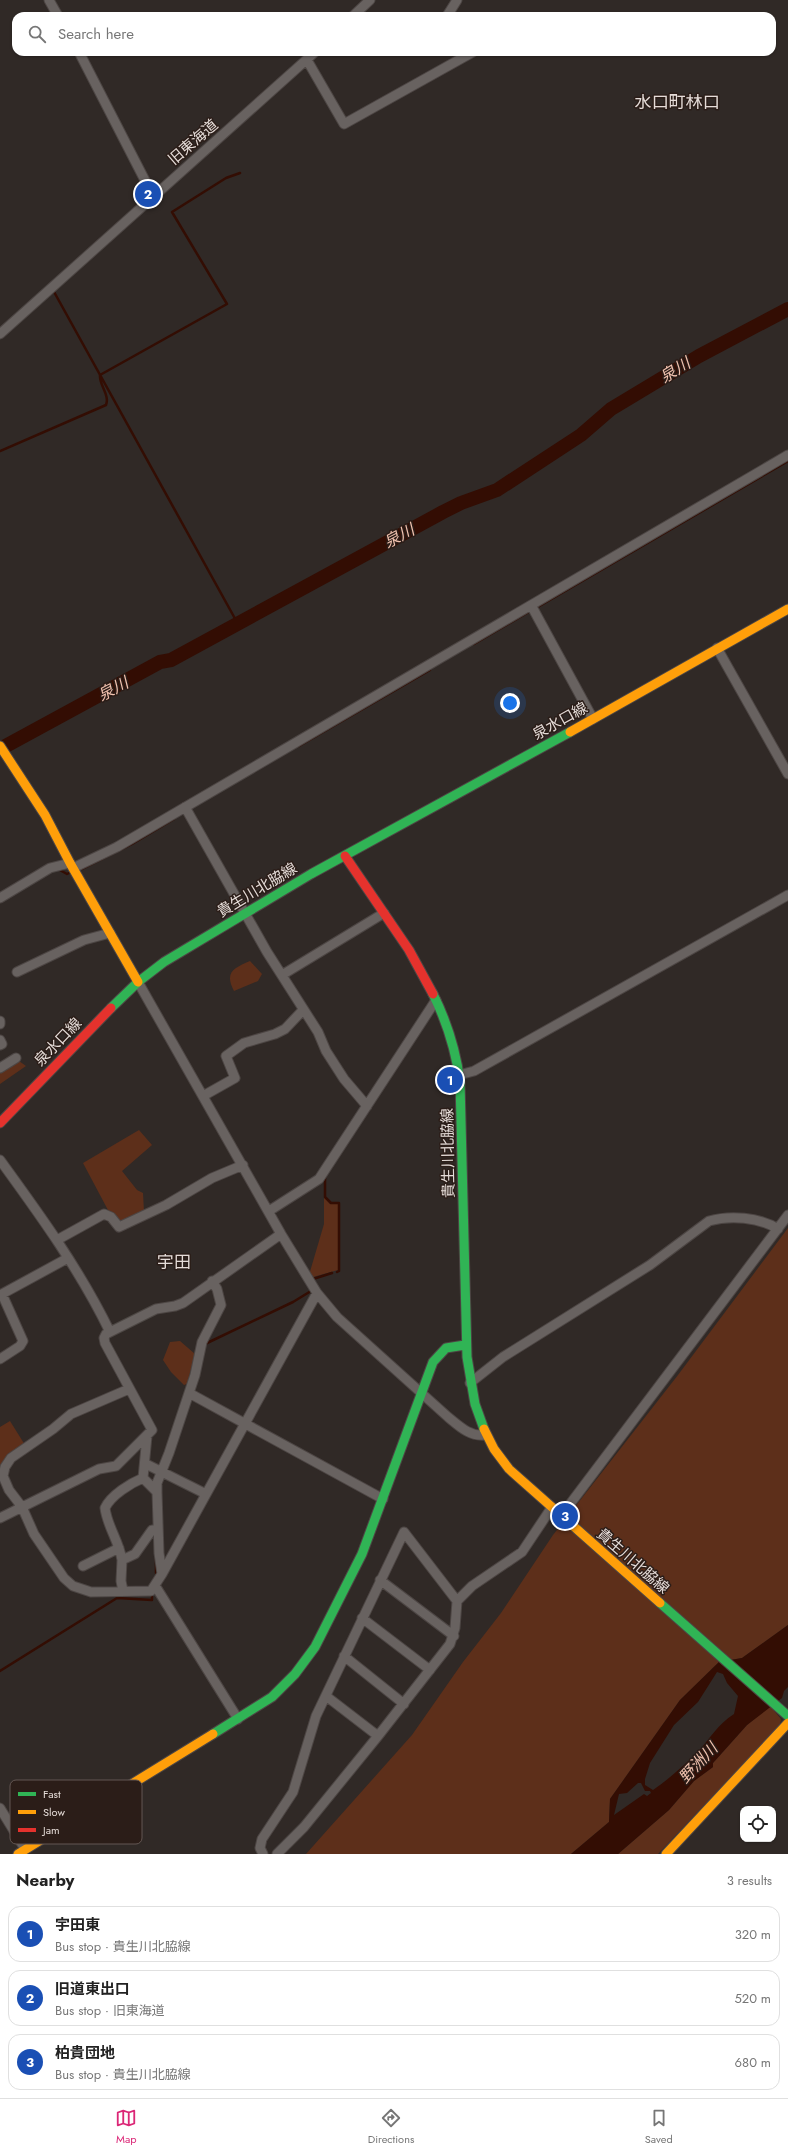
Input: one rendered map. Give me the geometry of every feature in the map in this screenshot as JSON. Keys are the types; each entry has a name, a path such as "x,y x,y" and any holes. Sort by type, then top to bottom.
{"main road":[{"name":"泉水口線","path":"346,856 788,609"},
{"path":"0,746 4,759 45,815 71,865 138,982"},
{"name":"貴生川北脇線","path":"138,982 164,962 245,912 346,856 406,945 436,1000 449,1032 459,1075 462,1105 465,1345 473,1400 485,1436 500,1459 509,1469 607,1558 786,1714"},
{"name":"泉水口線","path":"1,1120 138,982"},
{"path":"139,1780 272,1697 295,1674 315,1647 362,1554 434,1362 442,1349 452,1345 465,1345"},
{"path":"666,1854 788,1723"},
{"path":"22,1852 35,1844"}],"street":[{"path":"49,0 56,12"},
{"path":"357,12 370,0"},
{"path":"450,12 457,0"},
{"path":"81,56 153,196"},
{"name":"旧東海道","path":"0,334 311,56"},
{"path":"307,60 344,124 396,101 461,56"},
{"path":"0,898 50,868 71,865 117,847 788,454"},
{"path":"531,605 593,719"},
{"path":"717,648 788,774"},
{"path":"186,807 245,912 303,1010 318,1032 326,1050 344,1079 367,1106"},
{"path":"459,1075 474,1071 788,895"},
{"path":"282,975 384,913"},
{"path":"17,972 84,940 110,933"},
{"path":"138,982 281,1234 317,1293 337,1317 422,1394 466,1431 478,1436 485,1436"},
{"path":"269,1211 319,1179 436,1000"},
{"path":"203,1096 235,1078 226,1056 244,1043 275,1034 285,1029 303,1010"},
{"path":"0,1040 2,1044 0,1045"},
{"path":"0,1068 16,1058"},
{"path":"0,1160 57,1240 97,1304 110,1332"},
{"path":"57,1240 104,1214 111,1217 119,1227 166,1205 212,1178 243,1165"},
{"path":"561,1516 788,1216"},
{"path":"470,1384 503,1357 650,1265 709,1221 716,1219 758,1220 778,1229"},
{"path":"0,1518 99,1469 116,1466 152,1430 105,1343 104,1338 110,1332 156,1309 183,1303 212,1281 281,1234"},
{"path":"0,1359 20,1346 23,1341 2,1294 68,1258"},
{"path":"162,1574 158,1530 157,1483 163,1471 189,1393 201,1355 202,1342 221,1305 217,1289 212,1281"},
{"path":"129,1389 71,1414 53,1430 11,1458 5,1467 3,1476 9,1490 22,1507 34,1534 64,1578 73,1586 91,1592 123,1590 151,1591 156,1587 317,1293"},
{"path":"189,1393 383,1499"},
{"path":"143,1478 146,1464 147,1436"},
{"path":"146,1464 163,1471 206,1494"},
{"path":"123,1590 121,1581 122,1560 119,1548 106,1518 105,1508 115,1497 136,1481 143,1478"},
{"path":"143,1478 157,1492"},
{"path":"277,1854 304,1827 430,1670 454,1636 457,1600 472,1586 522,1552 552,1507"},
{"path":"122,1560 135,1554 152,1530 158,1530"},
{"path":"263,1854 260,1848 262,1839 293,1792 316,1716 404,1532 457,1600"},
{"path":"83,1566 119,1548"},
{"path":"380,1580 454,1636"},
{"path":"156,1587 238,1719"},
{"path":"362,1618 430,1670"},
{"path":"344,1656 404,1704"},
{"path":"326,1696 378,1736"},
{"path":"0,1808 10,1828"}],"shaded area":[{"path":"250,961 262,974 258,981 234,991 231,985 230,975 239,966"},
{"path":"19,1061 26,1066 0,1084 0,1072"},
{"path":"139,1130 152,1145 122,1171 137,1190 143,1193 144,1212 120,1223 109,1212 83,1163"},
{"path":"324,1197 330,1204 338,1204 338,1270 313,1277 309,1275 324,1224"},
{"path":"788,1228 788,1625 742,1658 719,1662 680,1700 610,1799 609,1822 571,1854 306,1854 412,1735 463,1662 501,1613 553,1535 678,1375"},
{"path":"180,1341 195,1354 187,1384 184,1385 171,1372 163,1360 170,1342"},
{"path":"10,1421 25,1445 10,1456 0,1468 0,1427"},
{"path":"770,1706 781,1719 780,1725 658,1854 618,1854 669,1810 694,1781 713,1767 713,1763 747,1725"}],"water":[{"name":"野洲川","path":"788,1625 788,1687 784,1691 782,1698 747,1725 713,1763 713,1767 694,1781 669,1810 618,1854 571,1854 609,1822 610,1799 680,1700 719,1662 742,1658","holes":["717,1672 723,1674 727,1683 738,1696 734,1714 718,1727 696,1754 653,1790 645,1785 645,1779 650,1763 674,1725 698,1702","638,1783 641,1783 645,1791 650,1791 651,1793 647,1796 644,1794 614,1815 619,1794 627,1793"]}],"waterway":[{"path":"100,375 227,304 172,212 226,178 240,173"},
{"path":"53,290 238,624"},
{"name":"泉川","path":"0,749 160,662 171,660 443,512 461,503 497,490 581,435 611,409 699,356 788,309"},
{"path":"0,451 106,405 107,398 100,375"},
{"path":"536,608 788,461"},
{"path":"474,644 532,610"},
{"path":"299,746 430,670"},
{"path":"82,869 132,844 174,819"},
{"path":"58,869 67,874 71,872"},
{"path":"325,1176 325,1197 331,1203 339,1203 339,1271 337,1272"},
{"path":"313,1279 332,1273"},
{"path":"205,1344 293,1302 311,1291"},
{"path":"156,1559 156,1573"},
{"path":"0,1671 117,1598 152,1600 152,1597"}],"traffic: fast":[{"path":"111,1008 138,982 164,962 311,874 570,732"},
{"path":"433,994 443,1015 450,1037 460,1082 467,1357 475,1404 484,1429"},
{"path":"213,1734 272,1697 295,1674 315,1647 362,1554 433,1362 446,1348 465,1345"},
{"path":"660,1603 788,1716"}],"traffic: slow":[{"path":"570,732 788,609"},
{"path":"0,746 45,815 70,863 138,982"},
{"path":"484,1429 494,1449 509,1469 660,1603"},
{"path":"666,1854 788,1723"},
{"path":"138,1780 213,1734"},
{"path":"18,1854 34,1844"}],"traffic: jam":[{"path":"345,856 409,950 433,994"},
{"path":"0,1123 111,1008"}],"place":[{"name":"旧道東出口","path":"148,194"},
{"name":"宇田東","path":"450,1080"},
{"name":"柏貴団地","path":"565,1516"}],"district":[{"name":"水口町林口","path":"677,102"},
{"name":"宇田","path":"174,1262"}]}
